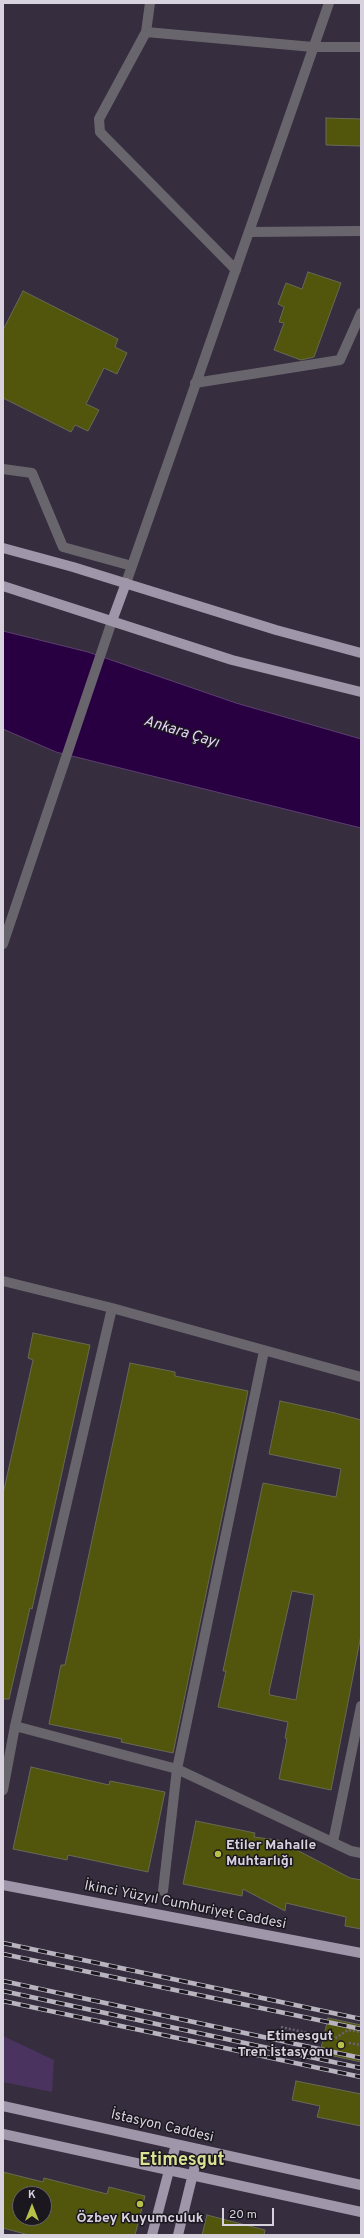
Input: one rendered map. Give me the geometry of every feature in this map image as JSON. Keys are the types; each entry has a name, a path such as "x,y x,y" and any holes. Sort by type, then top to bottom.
{"main road":[{"path":"3,548 126,583 276,630 361,653"},
{"path":"112,621 126,583"},
{"path":"3,586 232,660 361,692"},
{"name":"İkinci Yüzyıl Cumhuriyet Caddesi","path":"3,1885 361,1954"},
{"name":"İstasyon Caddesi","path":"3,2106 361,2185"},
{"path":"3,2134 361,2212"},
{"path":"152,2235 176,2144"},
{"path":"178,2235 199,2149"}],"street":[{"path":"150,3 146,32 99,119 100,132 236,270"},
{"path":"126,583 329,3"},
{"path":"146,32 314,47 361,47"},
{"path":"249,232 361,231"},
{"path":"195,384 340,360 361,313"},
{"path":"3,469 32,473 63,546 132,566"},
{"path":"3,944 112,621"},
{"path":"3,1281 112,1308 361,1377"},
{"path":"3,1790 15,1726 112,1308"},
{"path":"163,1890 177,1769 264,1350"},
{"path":"333,1842 361,1706"},
{"path":"15,1726 177,1769 351,1851 361,1853"}],"path":[{"path":"281,2027 334,2039 348,2030 361,2032"},
{"path":"349,2043 361,2045"}],"shaded area":[{"path":"3,2036 54,2060 52,2092 3,2082"}],"water":[{"name":"Ankara Çayı","path":"3,631 88,652 236,703 361,739 361,828 56,752 3,729"}],"building":[{"path":"326,118 361,119 361,146 326,145"},
{"path":"308,272 341,283 314,357 301,360 274,350 284,323 279,322 284,307 278,304 286,283 302,289"},
{"path":"23,291 118,339 115,347 127,353 117,374 104,368 86,404 99,410 88,431 75,425 71,432 3,398 3,330"},
{"path":"33,1333 90,1345 32,1609 30,1608 9,1699 3,1699 3,1494 33,1360 28,1358"},
{"path":"130,1363 175,1372 175,1376 248,1391 173,1753 121,1742 122,1739 49,1724 61,1665 65,1665"},
{"path":"280,1401 361,1420 361,1635 331,1790 279,1779 287,1739 285,1738 288,1722 218,1707 226,1671 223,1671 263,1483 336,1497 341,1469 269,1454","holes":["292,1591 314,1595 296,1700 270,1695 269,1692"]},
{"path":"31,1767 109,1785 110,1781 165,1792 148,1872 68,1855 67,1860 13,1849"},
{"path":"196,1821 255,1833 254,1837 278,1840 350,1878 361,1880 361,1929 345,1926 346,1917 286,1903 285,1911 243,1889 242,1896 183,1884"},
{"name":"Etimesgut Tren İstasyonu","path":"328,2018 361,2025 361,2062 320,2053"},
{"path":"296,2081 361,2094 361,2126 317,2117 320,2106 292,2100"},
{"path":"3,2172 43,2182 44,2178 107,2194 109,2187 145,2196 135,2235 29,2235 3,2228"},
{"path":"207,2215 265,2230 264,2235 202,2235"}],"railway":[{"path":"3,1943 361,2019"},
{"path":"3,1954 361,2029"},
{"path":"3,1981 361,2058"},
{"path":"3,1991 361,2068"},
{"path":"3,2001 361,2077"}],"place":[{"name":"Etiler Mahalle Muhtarlığı","path":"218,1854"},
{"name":"Etimesgut Tren İstasyonu","path":"341,2045"},
{"name":"Özbey Kuyumculuk","path":"140,2204"}],"district":[{"name":"Etimesgut","path":"182,2161"}]}
